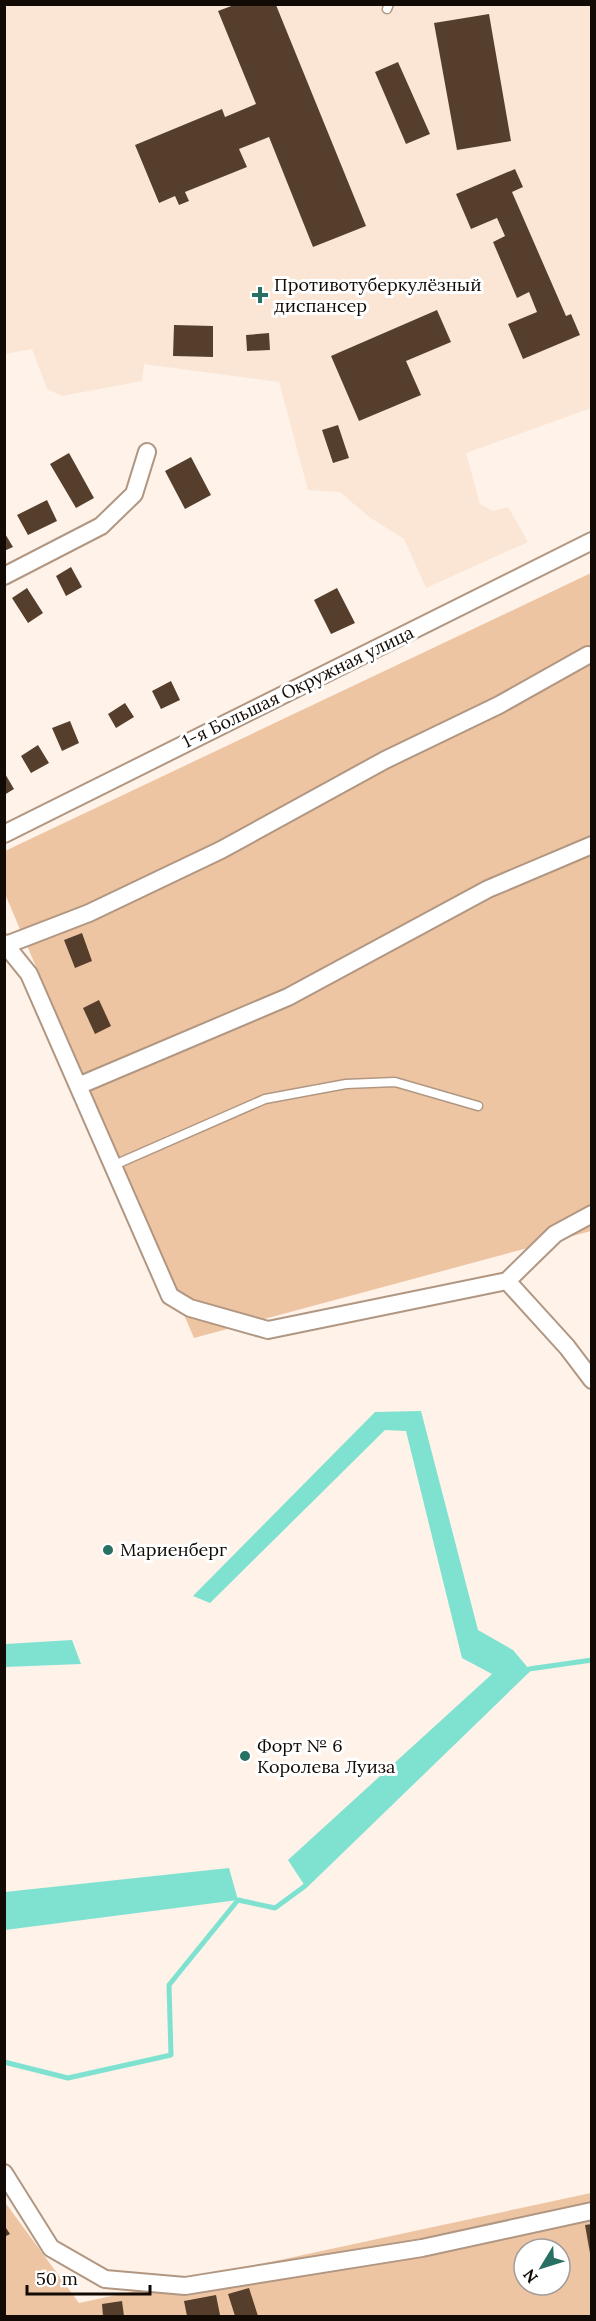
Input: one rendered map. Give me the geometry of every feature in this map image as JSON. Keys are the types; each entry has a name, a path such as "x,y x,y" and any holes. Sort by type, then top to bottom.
{"street":[{"path":"4,576 101,526 134,494 147,452"},
{"name":"1-я Большая Окружная улица","path":"4,834 591,541"},
{"path":"588,655 499,705 386,760 221,850 89,913 5,944 29,974 170,1296 190,1308 268,1330 507,1281 555,1234 591,1214"},
{"path":"78,1086 288,997 489,889 591,845"},
{"path":"507,1281 567,1347 591,1380"},
{"path":"4,2173 51,2248 105,2279 185,2286 422,2248 591,2211"}],"lane":[{"path":"112,1166 265,1099 346,1084 395,1082 478,1106"}],"shaded area":[{"name":"Противотуберкулёзный диспансер","path":"5,5 234,5 218,11 256,104 225,117 222,110 135,145 158,203 175,196 179,205 189,201 185,192 246,166 239,149 269,137 314,246 365,225 276,5 591,5 591,408 466,453 480,504 493,511 508,507 528,542 426,588 404,539 369,517 340,492 308,490 279,382 144,364 142,381 62,396 47,389 32,349 5,354","holes":["398,62 429,134 407,144 375,72","515,169 522,187 512,192 566,316 571,314 579,334 523,359 508,325 537,312 529,292 518,297 493,242 505,236 497,218 471,229 456,194","174,326 213,326 213,357 174,356","269,333 270,350 247,351 246,335","450,342 406,361 420,395 359,421 331,356","338,425 349,458 333,463 322,431"]},
{"path":"591,573 591,1231 194,1338 5,894 5,851"},
{"path":"591,2193 591,2316 5,2316 4,2201 79,2303"}],"water":[{"path":"421,1411 478,1630 513,1650 529,1669 305,1886 288,1860 492,1674 462,1658 406,1431 385,1430 210,1603 193,1596 375,1412"},
{"path":"72,1640 81,1664 5,1667 5,1644"},
{"path":"229,1868 238,1900 5,1930 5,1892"}],"building":[{"path":"234,5 276,5 366,226 313,247 269,137 239,149 247,167 185,192 189,201 179,205 175,196 159,203 135,145 222,109 225,117 256,104 218,11"},
{"path":"489,14 511,141 457,150 434,23"},
{"path":"398,62 430,134 406,144 375,72"},
{"path":"515,169 523,187 512,192 566,316 571,314 580,335 523,359 508,324 537,312 529,292 517,298 493,242 505,236 497,218 471,229 456,194"},
{"path":"437,310 451,342 406,361 421,395 359,421 331,356"},
{"path":"174,325 213,326 213,357 173,356"},
{"path":"269,333 270,350 247,351 246,335"},
{"path":"338,425 349,458 333,463 322,430"},
{"path":"69,453 94,498 76,508 50,464"},
{"path":"191,457 211,495 185,509 165,471"},
{"path":"47,500 57,521 28,535 17,515"},
{"path":"4,532 13,547 4,551"},
{"path":"71,567 82,587 66,596 56,576"},
{"path":"27,588 43,613 28,623 12,598"},
{"path":"337,588 355,623 331,634 314,600"},
{"path":"171,681 180,700 161,709 152,691"},
{"path":"125,703 134,717 116,728 108,714"},
{"path":"70,721 79,743 62,751 52,728"},
{"path":"38,745 49,763 31,773 21,756"},
{"path":"4,772 14,789 4,795"},
{"path":"82,933 92,961 75,968 64,940"},
{"path":"99,1000 111,1026 95,1034 83,1008"},
{"path":"592,2224 592,2253 590,2253 585,2225"},
{"path":"4,2225 10,2234 4,2237"},
{"path":"249,2288 258,2316 235,2316 228,2294"},
{"path":"216,2295 220,2315 187,2316 184,2301"},
{"path":"122,2301 124,2316 103,2316 102,2304"}],"waterway":[{"path":"4,2062 68,2078 171,2055 169,1985 238,1900 275,1908 305,1886 529,1669 592,1660"}],"place":[{"name":"Противотуберкулёзный диспансер","path":"260,295"},
{"name":"Мариенберг","path":"108,1550"},
{"name":"Форт № 6 Королева Луиза","path":"245,1756"}]}
